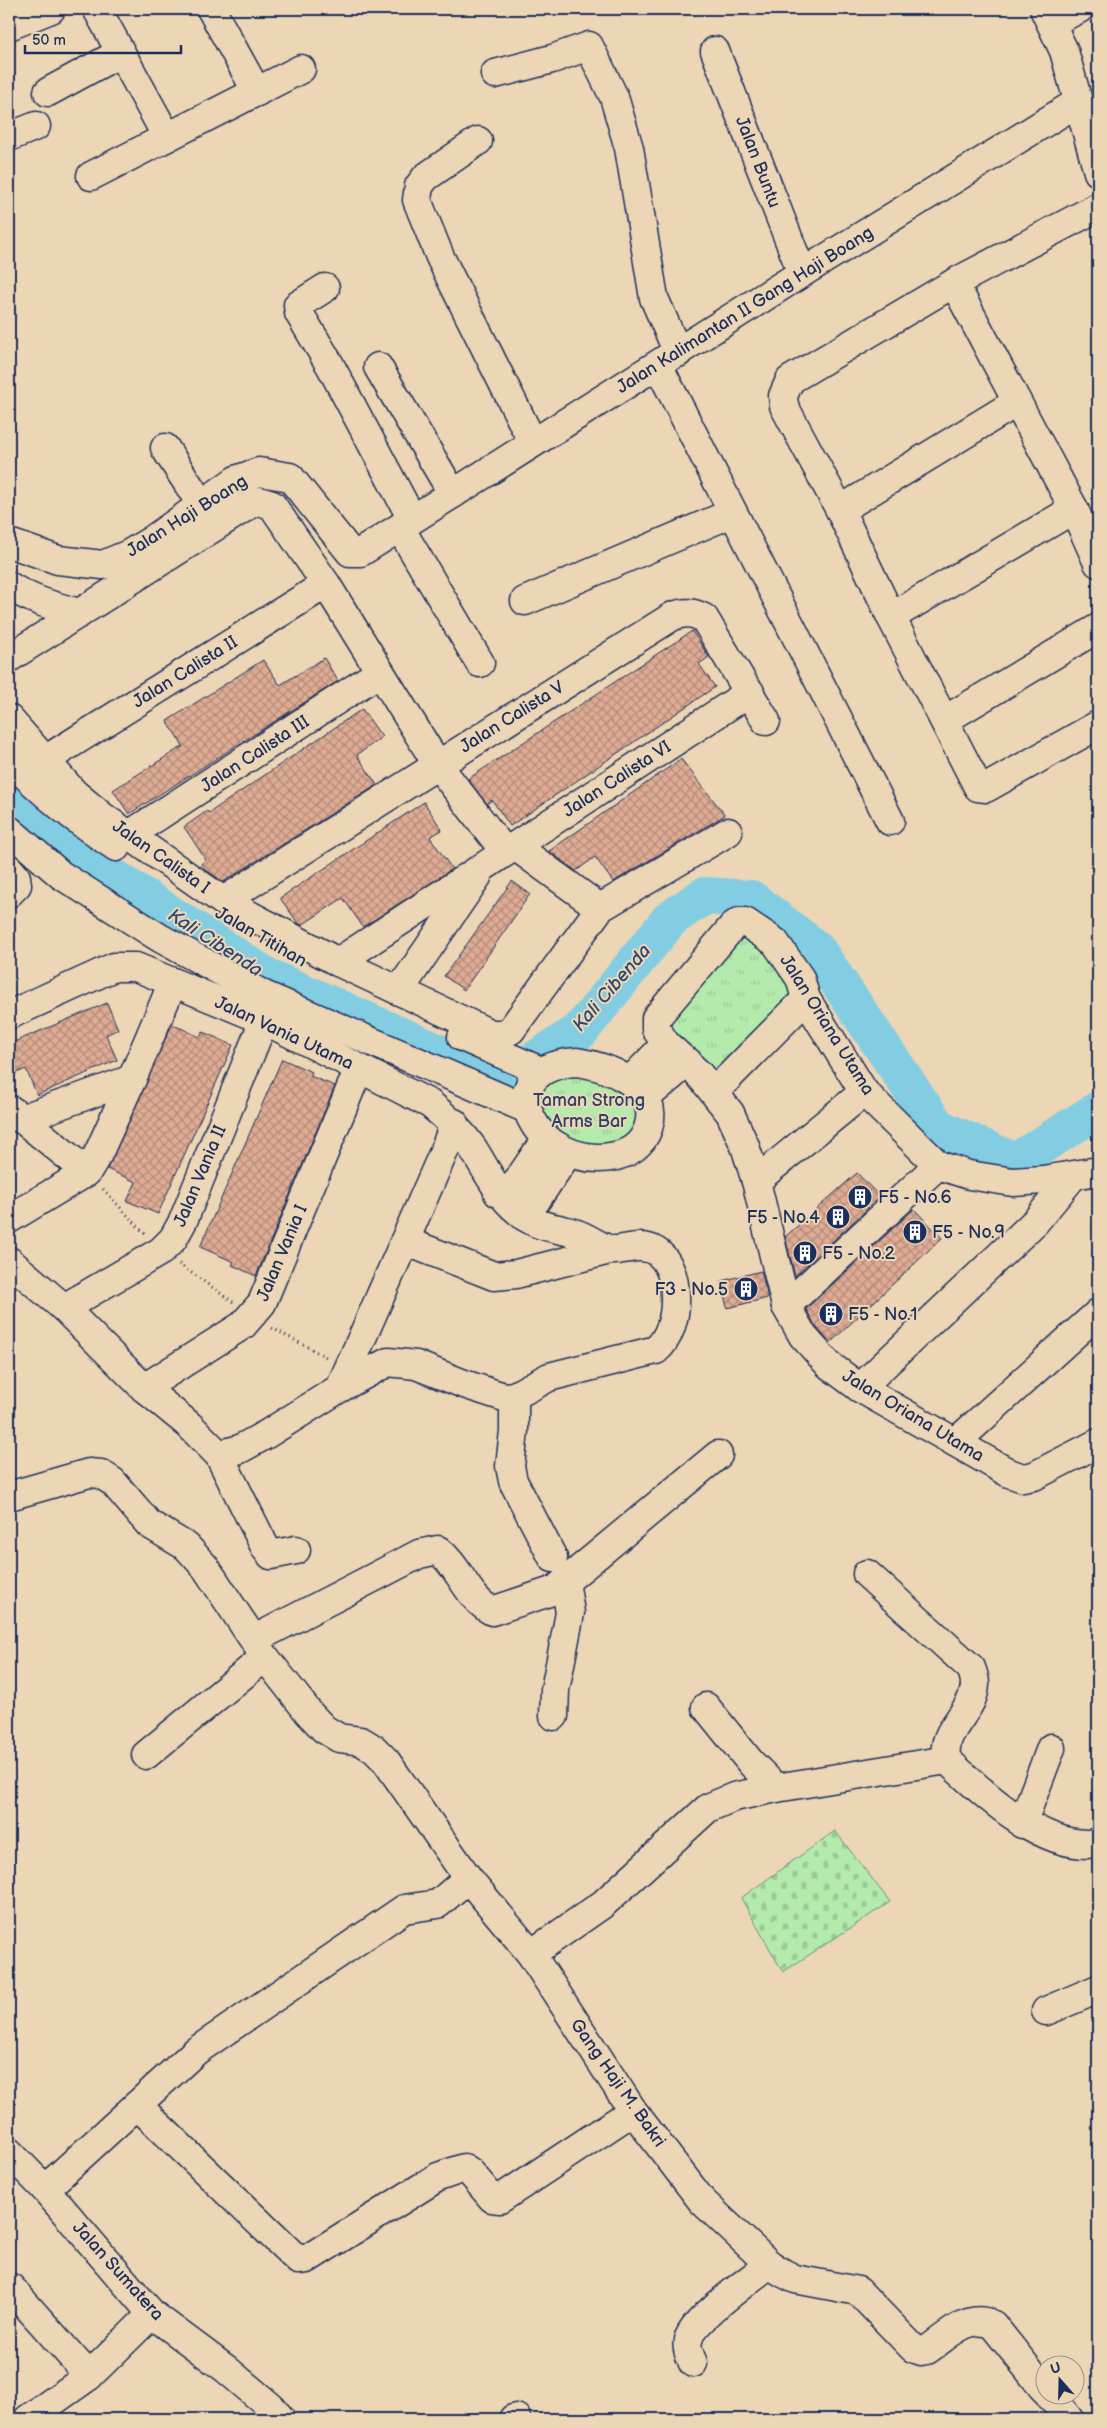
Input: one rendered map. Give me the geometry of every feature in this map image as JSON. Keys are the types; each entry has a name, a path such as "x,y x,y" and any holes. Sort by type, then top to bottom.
{"street":[{"path":"9,26 52,9"},
{"path":"97,9 167,137"},
{"path":"211,9 257,92"},
{"path":"1079,9 1048,16 1064,51 1098,172"},
{"path":"495,74 552,59 589,46 614,96 629,148 654,298 668,359 732,513 890,822"},
{"name":"Jalan Buntu","path":"715,51 802,273"},
{"path":"48,92 120,53"},
{"path":"91,176 301,69"},
{"name":"Jalan Kalimantan II Gang Haji Boang","path":"406,523 802,273 1078,102"},
{"path":"9,137 36,126"},
{"path":"478,141 426,176 419,186 417,200 440,257 533,443"},
{"path":"1098,207 954,283 790,380 783,396 784,406 840,510 891,617 978,787 986,788 1098,725"},
{"path":"954,283 1074,509 1098,563"},
{"path":"325,288 298,305 299,313 330,365 406,523 480,663"},
{"path":"378,367 453,494"},
{"path":"840,510 1017,402"},
{"path":"166,448 201,504"},
{"name":"Jalan Haji Boang","path":"9,544 58,560 103,565 128,554 152,540 236,480 259,472 290,476 350,552 361,552 406,523"},
{"path":"9,658 252,503 266,502 272,505 326,584 437,764 502,854 600,908 728,832"},
{"path":"891,617 1074,509"},
{"path":"524,601 732,513"},
{"name":"Jalan Calista II","path":"45,760 326,584"},
{"path":"9,586 23,595 48,605 80,613"},
{"name":"Jalan Calista V","path":"223,901 673,616 684,612 694,613 704,618 766,721"},
{"path":"945,720 1098,628"},
{"name":"Jalan Calista III","path":"129,835 380,672"},
{"name":"Jalan Calista VI","path":"338,962 750,692"},
{"name":"Jalan Calista I","path":"9,718 74,793 129,835 223,901 338,962 479,1030 504,1034 511,1030 600,908"},
{"name":"Jalan Titihan","path":"9,759 39,791 76,821 188,894 320,971 498,1054 541,1071"},
{"path":"9,830 61,875 160,938 264,995 527,1109"},
{"name":"Jalan Calista VI","path":"399,991 502,854"},
{"name":"Jalan Oriana Utama","path":"1086,1173 1013,1182 969,1175 938,1165 864,1092 806,999 800,978 775,942 753,926 739,922 732,926 656,1018 656,1029 666,1044 688,1062 716,1092 730,1112 745,1146 756,1181 786,1306 803,1336 830,1365 860,1388 956,1441 1009,1473 1023,1478 1045,1471 1098,1443"},
{"name":"Jalan Vania Utama","path":"9,1015 107,970 119,966 136,967 264,1020 430,1104 454,1123 472,1148 498,1192 525,1217 536,1224 575,1233 610,1250"},
{"path":"9,1219 87,1172 98,1154 132,1079 173,982"},
{"path":"716,1092 806,999"},
{"name":"Jalan Vania II","path":"64,1308 161,1251 173,1239 183,1221 264,1020"},
{"path":"638,1090 666,1044"},
{"path":"577,1062 597,1065 638,1090 650,1117 648,1129 634,1148 623,1154 605,1158 586,1157 557,1146 534,1125 527,1109 528,1088 541,1071 560,1063 577,1062"},
{"path":"638,1090 688,1062"},
{"name":"Jalan Vania I","path":"144,1388 243,1325 262,1303 359,1068"},
{"path":"15,1113 132,1079"},
{"path":"756,1181 864,1092"},
{"path":"15,1113 87,1172"},
{"path":"349,1370 445,1149 454,1123"},
{"path":"498,1192 512,1189 557,1146"},
{"path":"525,1217 557,1146"},
{"path":"786,1306 938,1165"},
{"path":"860,1388 1086,1173"},
{"path":"220,1455 240,1449 267,1434 349,1370 388,1362 416,1365 491,1394 514,1396 549,1378 649,1352 664,1344 675,1302 676,1288 666,1261 656,1250 641,1246 610,1250 516,1274 494,1276 405,1241"},
{"path":"9,1260 64,1308 144,1388 189,1425 220,1455 266,1549 272,1555 296,1550"},
{"path":"956,1441 1093,1322"},
{"path":"349,1370 388,1362"},
{"path":"514,1396 514,1431 510,1466 513,1481 553,1558"},
{"path":"146,1755 260,1648 419,1554 438,1550 448,1557 479,1604 492,1611 555,1590 718,1455"},
{"name":"Gang Haji M. Bakri","path":"9,1496 90,1473 101,1474 113,1482 149,1524 187,1547 206,1568 260,1648 309,1713 324,1729 339,1738 361,1741 374,1749 386,1761 468,1878 531,1954 633,2111 702,2202 769,2264 795,2279 858,2291 868,2299 913,2348 921,2351 934,2345 966,2323 976,2320 986,2322 993,2325 1034,2376"},
{"path":"867,1574 971,1668 975,1683 973,1697 948,1739 944,1752 947,1760 997,1805 1022,1824 1071,1842 1098,1843"},
{"path":"554,1716 555,1690 570,1613 565,1582"},
{"path":"706,1707 746,1756 776,1788"},
{"path":"1022,1824 1050,1748"},
{"path":"531,1954 602,1904 708,1808 734,1797 776,1788 947,1760"},
{"path":"45,2189 196,2051 399,1912 410,1907 432,1906 444,1901 468,1878"},
{"path":"1046,2011 1098,1989"},
{"path":"136,2106 255,2217 292,2257 298,2260 307,2259 438,2177 454,2169 464,2168 470,2172 492,2198 500,2199 633,2111"},
{"name":"Jalan Sumatera","path":"9,2152 45,2189 152,2314 193,2343 270,2415"},
{"path":"693,2362 688,2353 688,2340 696,2324 769,2264"},
{"path":"12,2288 89,2376"},
{"path":"28,2419 89,2376 152,2314"},
{"path":"1058,2406 1069,2419"}],"path":[{"path":"87,1172 161,1251 252,1316 349,1370"}],"green space":[{"path":"740,925 773,945 802,999 715,1086 661,1028"},
{"name":"Taman Strong Arms Bar","path":"542,1073 630,1081 649,1129 623,1154 556,1147 532,1082"},
{"path":"835,1831 890,1902 783,1972 741,1898"}],"building":[{"path":"692,631 709,657 699,664 715,687 510,826 492,800 487,804 468,779"},
{"path":"324,658 338,681 129,814 113,790 183,746 167,721 263,660 280,685"},
{"path":"362,709 382,737 357,755 377,785 223,882 205,869 201,864 206,860 184,827 207,811 209,813"},
{"path":"681,759 725,815 613,882 595,857 576,871 549,851"},
{"path":"424,802 442,830 430,837 452,869 363,927 343,898 302,925 298,923 280,898"},
{"path":"512,881 530,894 464,990 444,976"},
{"path":"107,1003 118,1029 106,1035 117,1060 37,1095 26,1069 9,1076 9,1044"},
{"path":"172,1024 200,1037 203,1032 233,1045 158,1214 127,1201 136,1182 107,1169"},
{"path":"282,1059 312,1072 310,1076 335,1086 256,1276 232,1265 234,1262 200,1247"},
{"path":"857,1173 880,1197 795,1276 785,1237"},
{"path":"914,1209 942,1238 830,1343 816,1327 806,1309"},
{"name":"F3 - No.5","path":"761,1271 768,1298 727,1308 721,1281"}],"waterway":[{"name":"Kali Cibenda","path":"9,798 40,830 266,976 502,1081 580,1031 670,919 704,896 751,899 816,949 937,1127 1015,1162 1098,1110"}],"place":[{"name":"F5 - No.6","path":"860,1197"},
{"name":"F5 - No.4","path":"838,1217"},
{"name":"F5 - No.9","path":"915,1232"},
{"name":"F5 - No.2","path":"805,1253"},
{"name":"F3 - No.5","path":"746,1289"},
{"name":"F5 - No.1","path":"831,1314"}]}
